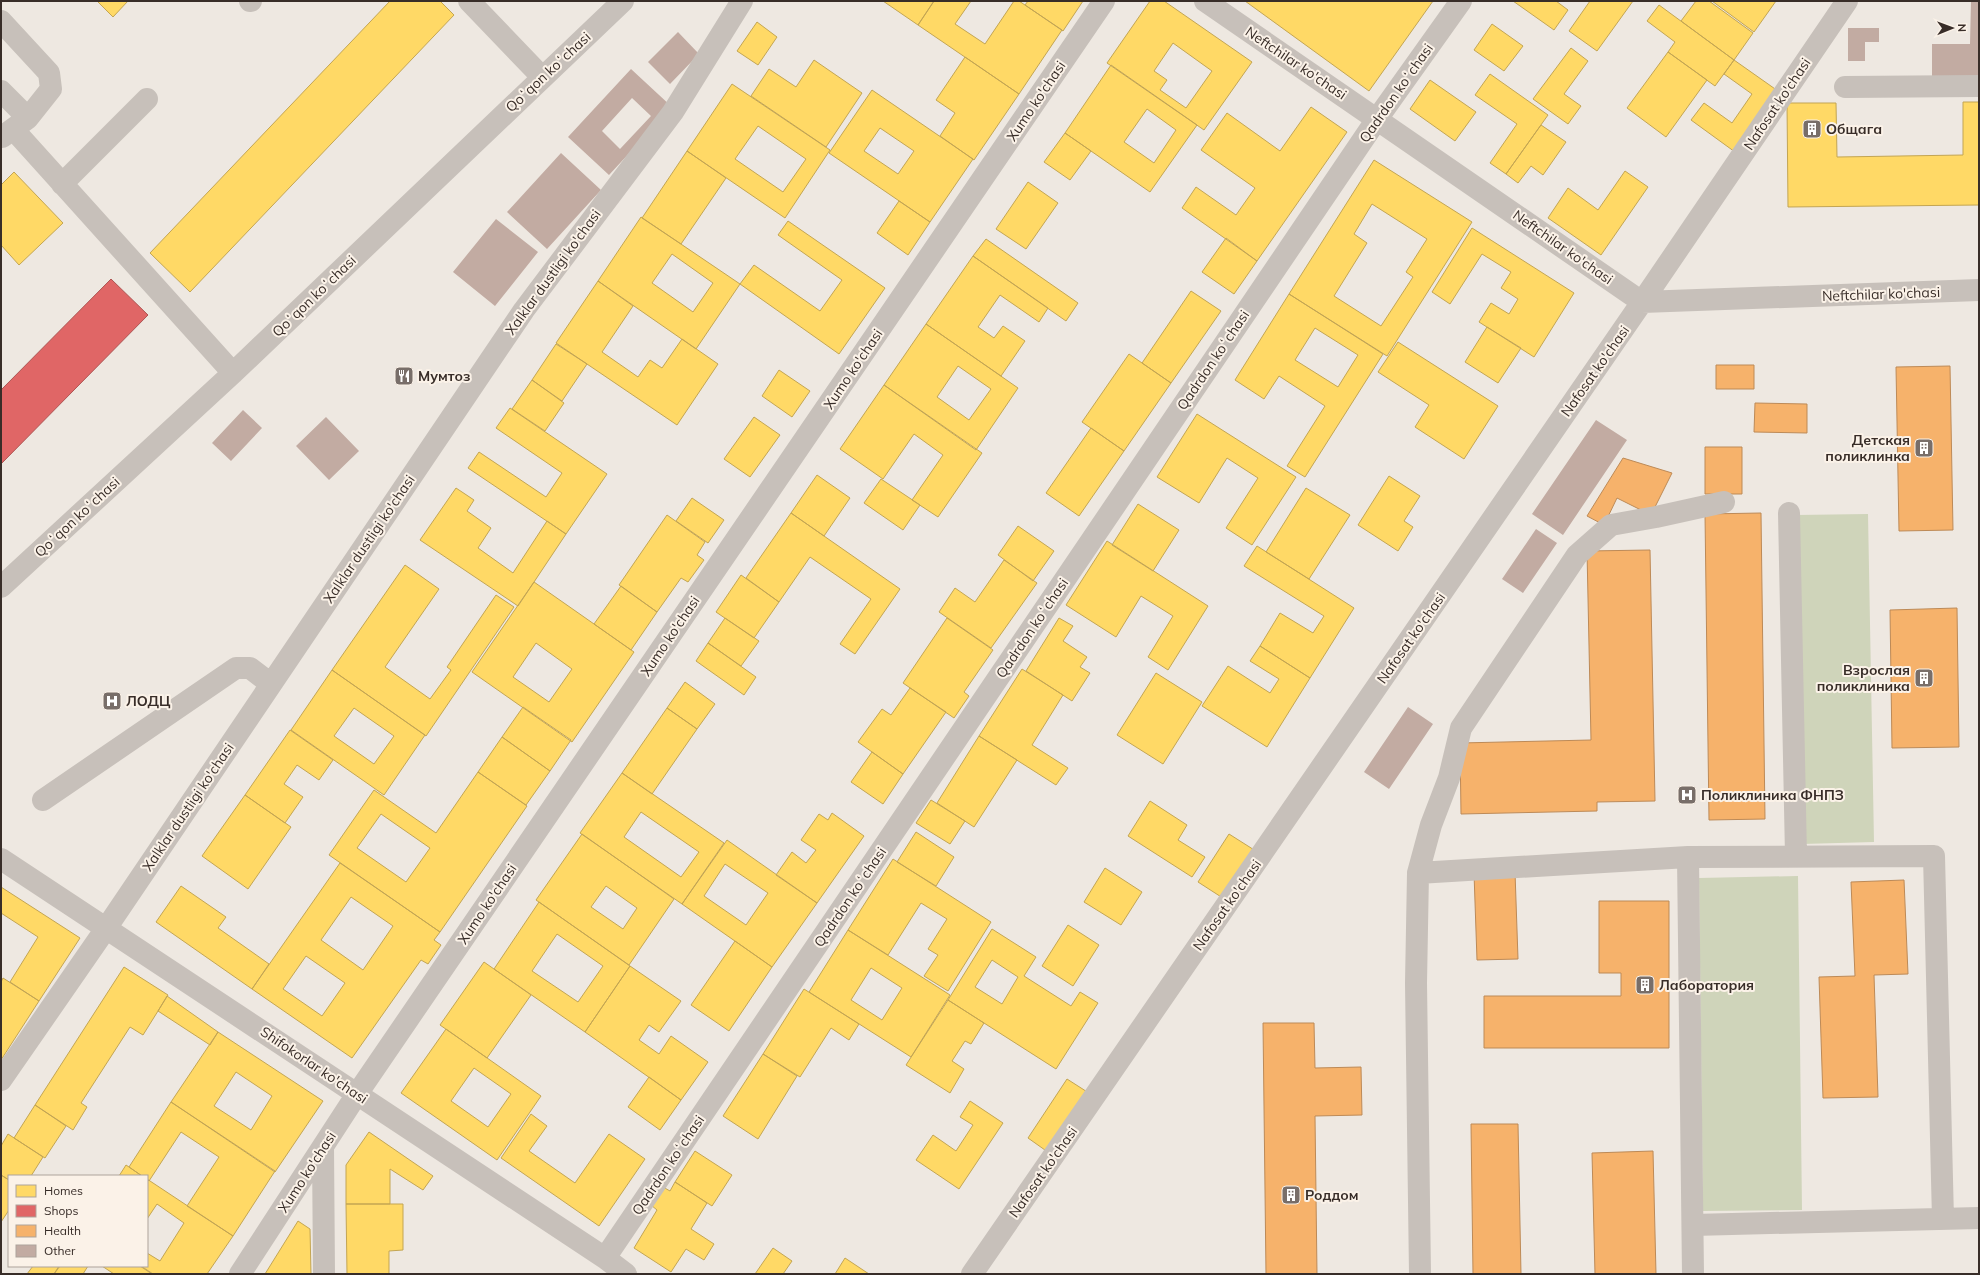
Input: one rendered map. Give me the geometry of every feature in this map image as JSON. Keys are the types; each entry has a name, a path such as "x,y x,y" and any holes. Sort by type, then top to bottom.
{"street":[{"path":"469,1 542,77"},
{"name":"Qoʻqon koʻchasi","path":"1,587 233,374 623,1"},
{"name":"Xalklar dustligi ko'chasi","path":"1,1080 107,928 524,310 673,112 742,1"},
{"name":"Xumo ko'chasi","path":"240,1274 357,1094 1104,1"},
{"name":"Neftchilar ko'chasi","path":"1205,1 1377,118 1642,302 1979,290"},
{"name":"Qadrdon koʻchasi","path":"605,1258 1377,118 1461,1"},
{"name":"Nafosat ko'chasi","path":"972,1274 1642,302 1847,1"},
{"path":"1,22 49,73 51,89 14,129"},
{"path":"1845,87 1979,86"},
{"path":"1,90 14,129 233,374"},
{"path":"62,184 147,99"},
{"path":"1420,1274 1416,983 1418,873 1431,825 1449,778 1462,728 1577,555 1611,525 1724,502"},
{"path":"1789,513 1796,856"},
{"path":"43,800 236,668 250,668 271,684"},
{"path":"1418,873 1688,857 1934,856 1943,1219"},
{"path":"1688,857 1693,1274"},
{"name":"Shifokorlar ko'chasi","path":"1,859 605,1258 626,1274"},
{"path":"323,1148 324,1274"},
{"path":"1693,1224 1979,1218"}],"green space":[{"path":"1868,514 1874,842 1802,844 1796,515"},
{"path":"1798,876 1802,1210 1703,1211 1699,878"}],"building: Homes":[{"path":"97,1 128,1 113,17"},
{"path":"390,1 440,1 454,15 190,292 150,253"},
{"path":"883,1 934,1 918,25"},
{"path":"934,1 971,1 955,24 985,44 1014,1 1019,1 1062,30 1019,94 918,25"},
{"path":"1028,1 1083,1 1063,31 1025,5"},
{"path":"1150,1 1164,1 1252,62 1204,130 1107,63","holes":["1173,43 1212,71 1186,108 1160,90 1167,80 1154,71"]},
{"path":"1245,1 1433,1 1369,91"},
{"path":"1513,1 1556,1 1568,10 1554,30"},
{"path":"1590,1 1633,1 1597,51 1569,31"},
{"path":"1696,1 1709,1 1753,33 1734,60 1681,21"},
{"path":"1712,1 1776,1 1754,32"},
{"path":"1659,5 1734,60 1715,86 1668,52 1675,42 1647,21"},
{"path":"757,22 777,37 758,65 737,51"},
{"path":"1492,24 1523,46 1504,71 1474,50"},
{"path":"1571,48 1588,61 1564,94 1581,106 1568,124 1533,99"},
{"path":"1668,52 1707,80 1666,137 1627,108"},
{"path":"965,57 1019,94 974,160 940,136 955,113 936,100"},
{"path":"814,60 862,93 826,147 751,96 769,69 796,87"},
{"path":"1734,60 1778,91 1735,152 1691,120 1704,103 1732,123 1752,94 1724,74"},
{"path":"1111,65 1197,125 1150,192 1065,133","holes":["1147,109 1176,130 1154,163 1124,142"]},
{"path":"1490,74 1548,115 1506,174 1490,163 1517,124 1475,95"},
{"path":"1430,80 1476,112 1455,141 1410,109"},
{"path":"732,84 830,150 785,218 687,151","holes":["758,126 806,159 783,192 735,159"]},
{"path":"872,90 973,159 930,222 829,153","holes":["880,128 914,151 898,174 864,151"]},
{"name":"Общага","path":"1963,102 1979,102 1979,205 1788,207 1787,103 1836,103 1837,157 1963,155"},
{"path":"1311,107 1347,132 1257,261 1182,208 1196,187 1236,215 1255,188 1201,150 1227,113 1280,151"},
{"path":"1541,125 1566,142 1543,175 1531,166 1518,183 1506,174"},
{"path":"1065,133 1091,151 1070,180 1044,162"},
{"path":"687,151 726,178 681,244 642,218"},
{"path":"1374,160 1472,222 1387,356 1289,294","holes":["1372,204 1427,239 1406,272 1413,277 1381,326 1334,296 1367,243 1354,234"]},
{"path":"1625,171 1648,187 1601,255 1548,218 1568,188 1598,210"},
{"path":"14,172 63,223 19,265 1,245 1,185"},
{"path":"1028,182 1058,203 1026,249 996,229"},
{"path":"899,201 930,222 908,255 877,233"},
{"path":"641,217 740,284 696,349 598,281","holes":["672,254 713,283 693,312 652,283"]},
{"path":"788,221 885,288 839,354 740,284 754,265 820,311 842,280 778,235"},
{"path":"1472,228 1574,293 1534,357 1479,322 1491,303 1509,314 1518,299 1501,288 1511,272 1482,254 1450,304 1432,292"},
{"path":"1226,238 1257,261 1234,294 1202,272"},
{"path":"986,239 1078,303 1066,321 973,256"},
{"path":"973,256 1048,308 1039,322 1000,295 978,327 994,338 1003,326 1025,341 1001,376 926,324"},
{"path":"598,281 633,306 602,352 638,377 650,360 662,368 682,339 718,364 677,425 556,343"},
{"path":"1191,291 1221,311 1171,383 1142,363"},
{"path":"1289,294 1383,354 1305,477 1287,466 1325,406 1279,376 1264,399 1235,380","holes":["1315,328 1358,355 1338,387 1295,360"]},
{"path":"926,324 1018,388 976,450 884,385","holes":["958,366 991,389 969,420 937,397"]},
{"path":"1487,327 1521,348 1498,383 1465,362"},
{"path":"1398,342 1498,406 1464,459 1415,427 1429,405 1378,372"},
{"path":"556,344 587,364 562,401 532,380"},
{"path":"1129,354 1171,383 1124,451 1082,422"},
{"path":"779,370 810,391 792,417 762,396"},
{"path":"532,380 564,403 545,431 512,409"},
{"path":"884,385 982,453 938,517 912,500 943,455 914,434 883,479 840,449"},
{"path":"510,408 607,474 566,534 468,468 479,452 546,497 562,473 496,428"},
{"path":"1197,414 1296,477 1252,545 1226,528 1258,478 1227,458 1199,503 1157,477"},
{"path":"754,417 780,435 750,477 724,459"},
{"path":"1091,428 1124,451 1079,516 1046,493"},
{"path":"817,475 850,498 824,536 791,513"},
{"path":"1389,476 1420,496 1404,521 1413,527 1398,551 1358,525"},
{"path":"881,479 920,505 903,530 864,503"},
{"path":"456,488 474,500 467,511 491,528 478,548 513,573 547,521 566,534 518,606 420,540"},
{"path":"1306,488 1350,515 1309,579 1266,552"},
{"path":"692,498 724,520 708,543 676,521"},
{"path":"1138,504 1179,530 1153,571 1112,545"},
{"path":"791,513 900,589 855,654 840,644 871,599 810,557 779,602 746,578"},
{"path":"667,515 705,542 697,555 704,560 688,582 681,578 657,612 619,585"},
{"path":"1018,526 1054,551 1033,581 998,555"},
{"path":"1107,541 1208,606 1168,670 1148,657 1173,616 1141,596 1116,637 1066,605"},
{"path":"1257,546 1354,608 1310,678 1260,646 1280,613 1313,633 1324,616 1244,566"},
{"path":"1004,560 1037,583 991,648 939,612 955,588 975,602"},
{"path":"405,565 439,589 385,667 430,699 451,670 447,667 496,595 514,607 426,736 332,670"},
{"path":"741,575 779,602 754,638 716,612"},
{"path":"534,582 634,652 572,742 472,672","holes":["536,643 572,669 549,702 513,677"]},
{"path":"621,586 657,612 631,650 594,624"},
{"path":"725,618 759,641 741,666 708,643"},
{"path":"947,618 993,650 964,692 969,696 954,718 903,683"},
{"path":"1059,618 1073,626 1063,641 1087,657 1080,667 1090,673 1072,701 1026,671"},
{"path":"708,643 756,677 744,695 696,661"},
{"path":"1260,646 1310,678 1267,747 1202,706 1228,666 1270,693 1279,679 1250,661"},
{"path":"1022,669 1063,695 1032,745 1068,768 1056,785 979,736"},
{"path":"332,670 425,735 384,795 291,730","holes":["354,708 394,736 374,764 334,736"]},
{"path":"1156,673 1202,702 1163,764 1117,735"},
{"path":"685,682 715,704 697,729 667,708"},
{"path":"910,688 946,712 903,774 858,742 882,709 891,715"},
{"path":"523,707 571,740 550,771 502,737"},
{"path":"667,708 697,729 652,794 622,773"},
{"path":"290,730 333,760 319,780 297,765 284,784 303,797 285,823 245,795"},
{"path":"979,736 1017,760 974,827 937,803"},
{"path":"502,737 550,771 526,805 478,772"},
{"path":"872,752 903,774 883,804 851,782"},
{"path":"478,772 527,806 440,932 329,855 374,790 436,833","holes":["381,814 430,848 406,882 357,848"]},
{"path":"622,773 724,843 682,904 580,833","holes":["641,812 699,852 681,877 624,837"]},
{"path":"245,795 291,827 248,889 202,856"},
{"path":"931,800 965,821 950,844 916,823"},
{"path":"1150,801 1187,825 1178,840 1205,857 1192,877 1128,836"},
{"path":"832,813 864,836 817,903 776,875 792,852 806,863 816,850 801,840 819,814 828,820"},
{"path":"916,832 954,857 936,886 897,862"},
{"path":"582,834 674,899 629,965 536,900","holes":["606,886 637,908 623,929 591,907"]},
{"path":"1229,834 1259,853 1229,902 1198,882"},
{"path":"727,840 817,903 772,967 682,904","holes":["725,864 768,893 746,925 704,896"]},
{"path":"893,859 991,922 948,991 924,976 938,955 928,949 947,919 921,903 888,955 848,930"},
{"path":"340,863 440,932 434,940 441,945 428,964 421,960 352,1058 252,989","holes":["351,897 393,926 363,970 321,940","306,956 345,983 322,1016 283,989"]},
{"path":"1105,868 1142,892 1121,925 1084,902"},
{"path":"181,886 226,917 218,928 269,964 252,989 156,922"},
{"path":"1,887 80,938 39,1001 10,982 38,937 1,913"},
{"path":"539,902 630,966 585,1032 494,969","holes":["557,934 603,966 578,1002 532,971"]},
{"path":"1068,925 1099,945 1073,986 1042,966"},
{"path":"992,929 1036,957 1024,976 1071,1006 1080,992 1098,1003 1056,1069 948,1000","holes":["992,960 1018,977 1002,1004 975,987"]},
{"path":"848,930 950,995 911,1057 809,992","holes":["871,968 902,988 882,1020 851,1000"]},
{"path":"735,941 772,967 729,1031 691,1005"},
{"path":"484,962 531,995 487,1058 440,1025"},
{"path":"630,966 681,1001 659,1032 649,1025 639,1040 659,1054 671,1036 708,1062 681,1100 585,1032"},
{"path":"124,967 168,995 143,1035 130,1027 81,1103 87,1107 73,1130 35,1105"},
{"path":"3,978 39,1001 1,1060 1,982"},
{"path":"804,989 859,1024 849,1040 831,1028 800,1077 763,1054"},
{"path":"167,996 218,1032 210,1045 158,1011"},
{"path":"948,1000 984,1023 971,1044 965,1041 952,1061 964,1069 950,1093 906,1065"},
{"path":"446,1029 541,1096 497,1160 401,1093","holes":["474,1068 511,1094 488,1127 451,1101"]},
{"path":"218,1032 323,1101 275,1172 171,1102","holes":["236,1072 272,1096 251,1130 214,1106"]},
{"path":"763,1054 797,1076 758,1139 723,1116"},
{"path":"649,1077 681,1100 660,1130 628,1107"},
{"path":"1067,1079 1092,1095 1052,1155 1028,1138"},
{"path":"970,1101 1003,1123 959,1189 916,1160 933,1135 956,1151 973,1125 960,1117"},
{"path":"171,1102 275,1171 233,1236 187,1206 219,1157 181,1132 149,1181 148,1175 141,1175 129,1167"},
{"path":"35,1105 66,1126 45,1158 14,1138"},
{"path":"531,1114 547,1126 529,1151 575,1183 609,1134 645,1159 599,1226 501,1158"},
{"path":"369,1132 433,1176 423,1190 390,1169 390,1204 346,1204 346,1165"},
{"path":"8,1134 43,1157 32,1175 8,1175 8,1179 1,1175 1,1146"},
{"path":"695,1151 732,1175 712,1206 675,1182"},
{"path":"126,1165 141,1175 120,1175"},
{"path":"1,1175 8,1179 8,1212 1,1222"},
{"path":"148,1180 233,1236 207,1274 153,1274 142,1267 148,1267 148,1254 160,1261 184,1223 157,1204 148,1218"},
{"path":"675,1182 707,1203 691,1229 714,1244 704,1260 686,1249 671,1272 634,1248 657,1210 651,1205 663,1187 670,1191"},
{"path":"346,1204 403,1204 403,1250 389,1251 389,1274 347,1274"},
{"path":"298,1221 310,1229 311,1274 265,1274"},
{"path":"773,1248 792,1261 783,1274 755,1274"},
{"path":"845,1258 869,1274 835,1274"},
{"path":"32,1267 58,1267 54,1274 27,1274"},
{"path":"59,1267 87,1267 83,1274 54,1274"},
{"path":"104,1267 142,1267 152,1274 114,1274"}],"building: Shops":[{"path":"111,279 148,315 1,464 1,390"}],"building: Health":[{"path":"1716,365 1754,365 1754,389 1716,389"},
{"name":"Детская поликлинка","path":"1950,366 1953,530 1899,531 1896,367"},
{"path":"1755,403 1807,404 1807,433 1754,432"},
{"path":"1705,447 1742,447 1742,494 1705,494"},
{"path":"1623,458 1672,473 1651,515 1617,498 1604,525 1587,516"},
{"path":"1761,513 1765,819 1709,820 1705,514"},
{"path":"1650,550 1655,801 1597,802 1597,811 1461,814 1460,743 1591,740 1587,551"},
{"name":"Взрослая поликлиника","path":"1957,608 1959,747 1892,748 1890,610"},
{"path":"1515,872 1518,959 1477,960 1474,873"},
{"path":"1904,880 1908,974 1874,975 1878,1097 1823,1098 1819,977 1855,976 1851,882"},
{"name":"Лаборатория","path":"1599,901 1669,901 1669,1048 1484,1048 1484,996 1621,996 1621,973 1599,973"},
{"name":"Роддом","path":"1263,1023 1314,1023 1315,1068 1361,1067 1362,1115 1315,1116 1317,1274 1266,1274"},
{"path":"1471,1124 1518,1124 1521,1274 1473,1274"},
{"path":"1653,1151 1656,1274 1595,1274 1592,1153"}],"building: Other":[{"path":"1971,1 1979,1 1979,76 1932,76 1932,44 1970,44"},
{"path":"1848,28 1879,28 1879,42 1865,42 1865,61 1848,61"},
{"path":"678,32 699,54 670,84 648,62"},
{"path":"631,69 672,107 609,175 568,137","holes":["632,98 651,116 620,149 602,131"]},
{"path":"561,153 601,190 547,249 507,212"},
{"path":"496,219 538,252 495,306 453,272"},
{"path":"243,410 262,428 231,461 212,443"},
{"path":"326,417 359,451 329,480 296,446"},
{"path":"1596,420 1627,440 1563,535 1532,514"},
{"path":"1536,529 1557,543 1523,593 1502,579"},
{"path":"1408,707 1433,724 1389,789 1364,772"}],"place":[{"name":"Общага","path":"1812,129"},
{"name":"Mумтоз","path":"404,376"},
{"name":"Детская поликлинка","path":"1924,448"},
{"name":"Взрослая поликлиника","path":"1924,678"},
{"name":"ЛОДЦ","path":"112,701"},
{"name":"Поликлиника ФНПЗ","path":"1687,795"},
{"name":"Лаборатория","path":"1645,985"},
{"name":"Роддом","path":"1291,1195"}]}
